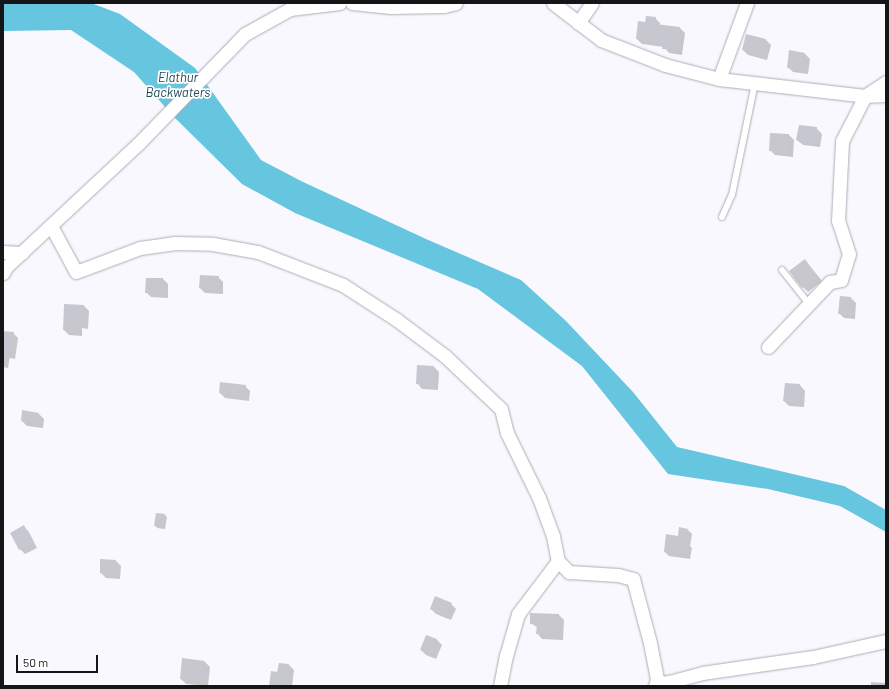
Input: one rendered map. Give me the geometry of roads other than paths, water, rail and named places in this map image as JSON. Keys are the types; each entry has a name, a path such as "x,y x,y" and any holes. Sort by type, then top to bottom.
{"street":[{"path":"3,274 6,267 138,144 245,34 290,9 340,3"},
{"path":"352,3 444,6 456,3"},
{"path":"553,3 601,40 665,65 719,78 755,83 864,96 886,95"},
{"path":"578,23 592,3"},
{"path":"719,78 747,3"},
{"path":"768,347 830,282 841,280 849,254 838,221 842,141 864,96 886,82"},
{"path":"51,226 76,272 140,248 174,243 213,244 258,252 343,285 397,320 445,356 501,409 507,433 539,498 553,536 558,561 569,572 618,575 633,579 650,643 656,683 668,682 702,673 813,657 886,641"},
{"path":"3,252 22,253"},
{"path":"500,686 506,656 518,614 558,561"}],"lane":[{"path":"722,217 732,195 755,83"},
{"path":"782,270 809,304"}],"water":[{"name":"Elathur Backwaters","path":"3,3 91,3 120,14 195,68 261,160 301,181 426,239 521,280 566,321 633,392 677,447 844,486 886,510 886,532 840,506 768,489 668,474 582,366 478,289 295,213 242,184 174,117 134,72 71,30 3,31"}]}
